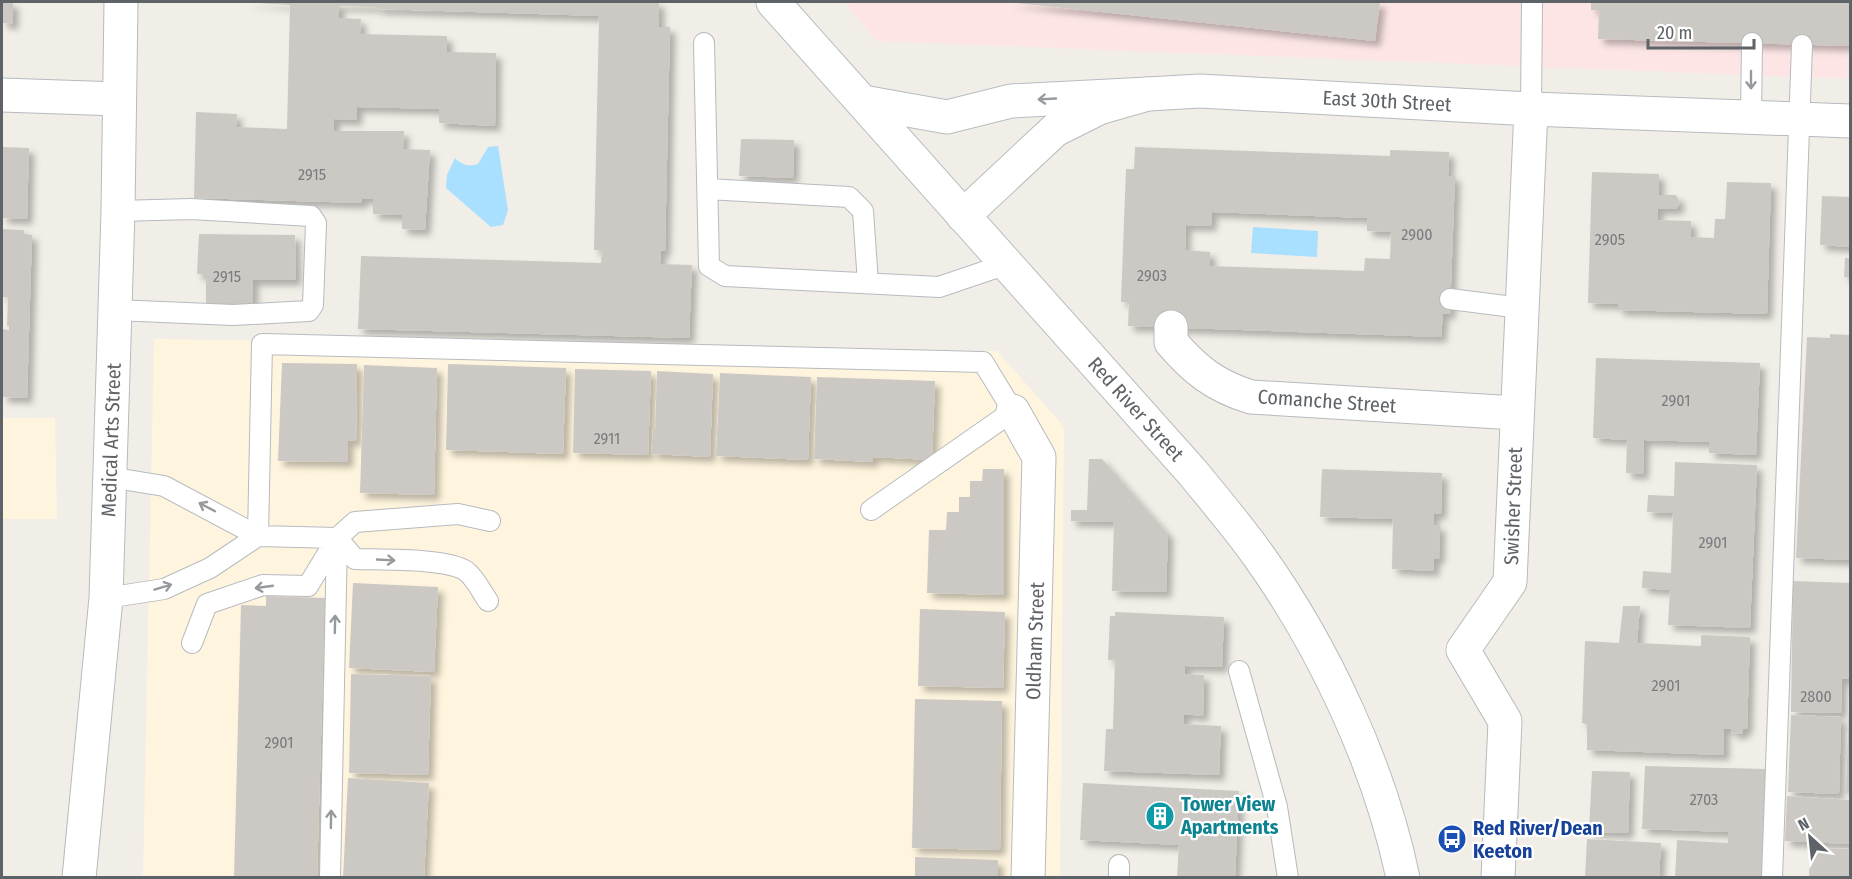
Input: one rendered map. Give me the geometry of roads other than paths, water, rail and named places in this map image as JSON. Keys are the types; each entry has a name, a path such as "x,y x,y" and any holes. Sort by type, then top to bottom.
{"street":[{"name":"Medical Arts Street","path":"79,878 106,598 118,211 121,2"},
{"name":"Red River Street","path":"773,2 1193,473 1258,555 1294,612 1335,686 1370,766 1397,850 1403,878"},
{"name":"East 30th Street","path":"963,216 1055,130 1099,108 1148,94 1200,91 1531,109 1851,121"},
{"path":"863,102 947,117 1011,101 1148,94"},
{"path":"2,95 119,99"},
{"name":"Swisher Street","path":"1498,878 1505,721 1463,650 1510,582 1531,109"},
{"name":"Comanche Street","path":"1171,327 1170,342 1189,363 1225,389 1251,397 1516,413"},
{"name":"Oldham Street","path":"1013,411 1039,457 1028,878"}],"lane":[{"path":"1531,109 1532,2"},
{"path":"704,43 709,266 725,276 939,287 1007,264"},
{"path":"1751,117 1752,43"},
{"path":"1772,878 1802,45"},
{"path":"708,189 849,197 863,211 868,283"},
{"path":"115,310 233,315 309,311 313,305 314,293 316,223 311,216 191,209 118,211"},
{"path":"1450,299 1521,308"},
{"path":"258,536 262,344 983,362 1013,411 871,510"},
{"path":"109,477 164,486 258,536 337,538 355,559 447,564 465,570 476,581 488,601"},
{"path":"192,643 207,604 263,585 308,586 337,538 355,522 458,514 490,521"},
{"path":"106,598 164,589 210,568 258,536"},
{"path":"330,878 337,538"},
{"path":"1239,671 1277,807 1288,878"}],"water":[{"path":"498,146 508,210 503,225 491,227 446,188 447,175 455,158 465,165 478,164 488,147"},
{"path":"1253,227 1318,231 1317,257 1251,253"}],"place":[{"name":"Tower View Apartments","path":"1160,816"},
{"name":"Red River/Dean Keeton","path":"1452,839"}]}
